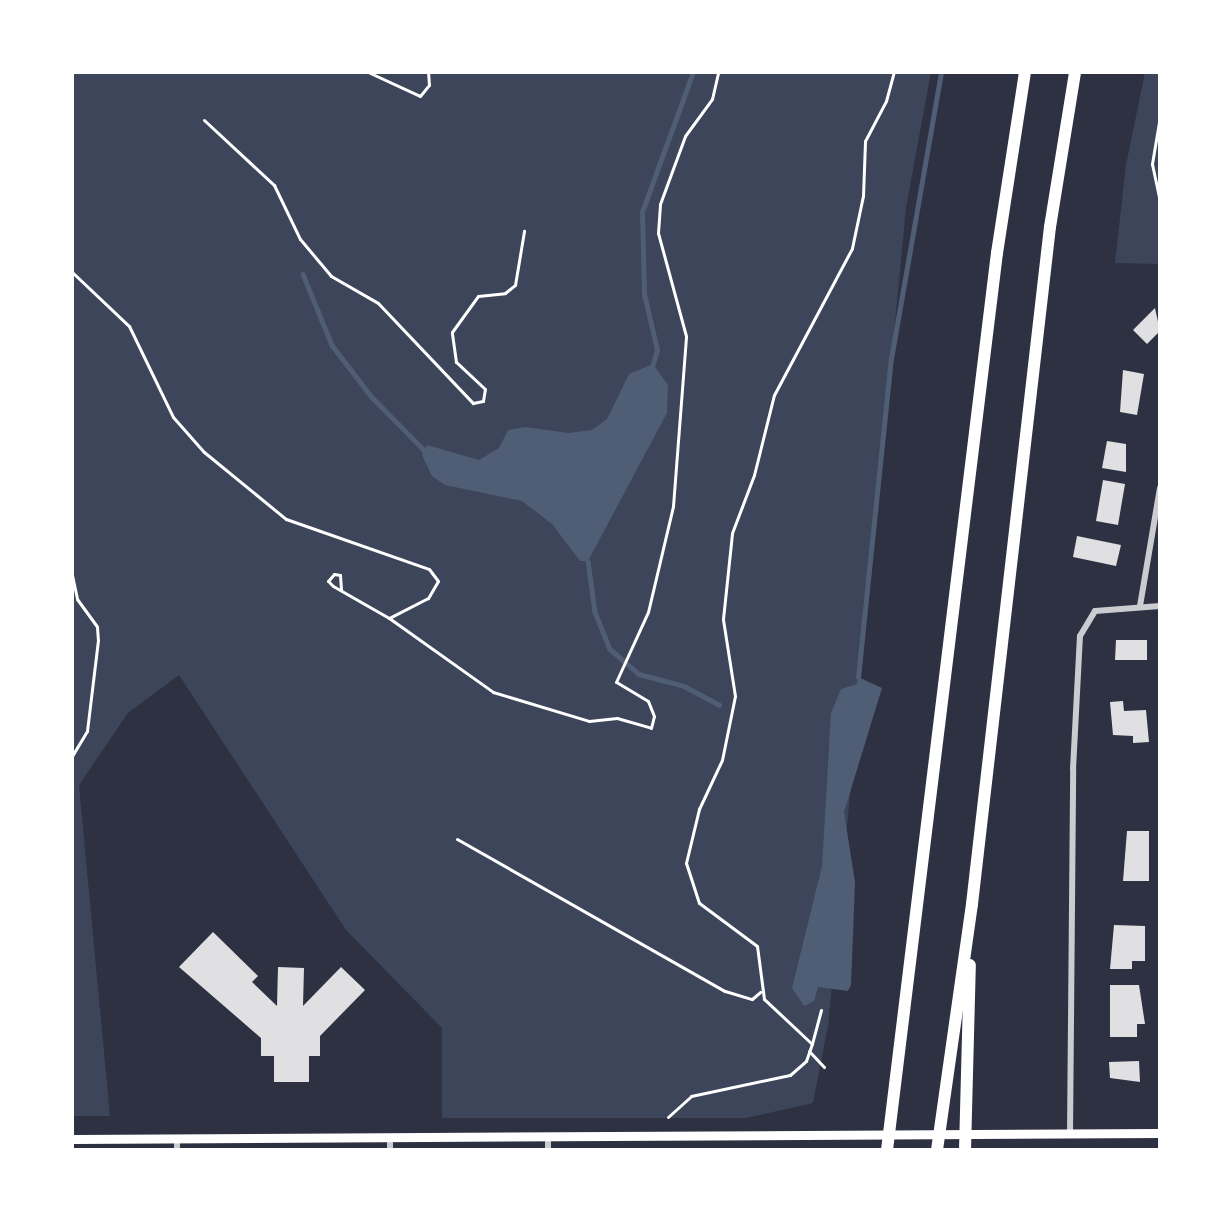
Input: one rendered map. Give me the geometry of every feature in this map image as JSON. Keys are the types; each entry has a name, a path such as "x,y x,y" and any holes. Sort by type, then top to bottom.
{"highway":[{"path":"887,1150 994,277 1025,72"},
{"path":"937,1150 972,904 1050,227 1075,72"},
{"path":"965,1150 972,904"}],"main road":[{"path":"72,1139 1160,1133"}],"street":[{"path":"1140,606 1160,488"},
{"path":"1070,1134 1073,769 1080,636 1095,611 1160,606"},
{"path":"390,1137 390,1150"},
{"path":"548,1137 548,1150"},
{"path":"177,1138 177,1150"}],"path":[{"path":"368,72 420,96 429,85 428,72"},
{"path":"341,590 340,575 334,574 328,581 341,590 389,618 493,692 589,721 617,717 651,728 654,716 648,701 616,682 620,665 628,654 648,612 673,506 686,350 683,317 658,233 660,204 685,136 712,99 718,72"},
{"path":"812,1044 760,990 757,946 699,903 686,863 699,808 722,760 735,696 723,619 732,533 754,476 774,395 852,248 863,196 865,141 886,101 894,72"},
{"path":"1160,116 1152,179 1160,203"},
{"path":"204,120 274,185 290,223 331,276 378,303 473,403 483,401 485,389 456,362 452,332 478,296 505,293 515,285 524,231"},
{"path":"72,272 129,326 173,417 204,452 286,519 435,575 436,590 428,598 389,618"},
{"path":"72,575 77,598 97,627 98,640 87,731 72,756"},
{"path":"457,839 725,991 752,999 760,990"},
{"path":"668,1117 691,1096 790,1075 809,1051 821,1010"},
{"path":"809,1051 824,1067"}],"shaded area":[{"path":"72,72 931,72 906,208 828,1026 813,1103 746,1118 442,1118 442,1028 346,930 179,675 128,713 79,785 110,1116 72,1116"},
{"path":"1145,72 1160,72 1160,264 1115,263 1126,165"},
{"path":"653,364 668,385 667,413 588,561 580,561 552,524 522,501 445,485 432,476 422,455 427,445 479,460 499,448 508,430 525,427 568,433 592,430 607,419 629,374"},
{"path":"858,677 882,688 844,812 855,882 851,985 848,991 818,987 814,1001 804,1006 792,988 822,866 831,713 841,689 857,684"}],"building":[{"path":"1155,308 1160,331 1147,344 1133,330"},
{"path":"1123,370 1144,374 1137,415 1120,412"},
{"path":"1107,441 1126,444 1126,472 1102,468"},
{"path":"1103,480 1125,484 1118,525 1096,521"},
{"path":"1077,536 1121,545 1116,566 1073,557"},
{"path":"1116,640 1147,640 1147,660 1115,660"},
{"path":"1123,701 1124,711 1146,710 1149,742 1133,743 1133,736 1113,735 1110,702"},
{"path":"1127,831 1149,831 1149,881 1123,881"},
{"path":"1114,925 1145,926 1145,961 1132,961 1132,969 1110,969"},
{"path":"213,932 258,976 252,982 277,1006 278,967 304,968 303,1006 341,967 365,990 320,1036 320,1056 309,1056 309,1082 274,1082 274,1056 261,1056 261,1038 179,967"},
{"path":"1110,985 1139,985 1145,1024 1137,1024 1137,1037 1110,1037"},
{"path":"1139,1061 1140,1082 1110,1078 1109,1062"}],"waterway":[{"path":"653,364 657,350 644,294 642,212 693,72"},
{"path":"858,677 891,359 941,72"},
{"path":"303,274 332,345 371,396 424,450"},
{"path":"588,561 595,612 610,649 639,674 684,686 719,705"}]}
